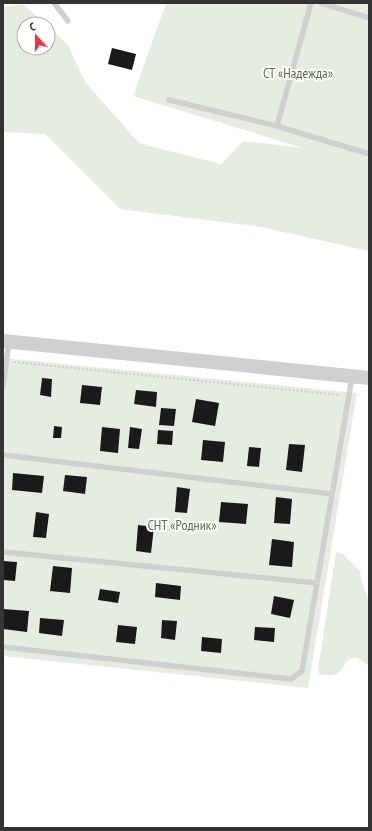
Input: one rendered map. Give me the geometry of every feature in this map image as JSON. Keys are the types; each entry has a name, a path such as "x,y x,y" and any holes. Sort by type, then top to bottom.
{"street":[{"path":"6,342 369,378"}],"lane":[{"path":"54,3 68,21"},
{"path":"277,126 311,3"},
{"path":"321,3 369,18"},
{"path":"169,100 277,126 369,154"},
{"path":"3,386 6,361 6,342"},
{"path":"3,647 291,679 302,671 352,376"},
{"path":"3,455 332,494"},
{"path":"3,552 317,583"}],"path":[{"path":"6,361 349,396"}],"green space":[{"name":"СТ «Надежда»","path":"166,3 369,3 369,251 261,227 120,209 45,134 3,132 3,7 23,4 36,16 16,16 16,56 56,56 56,34 68,45 85,82 139,143 221,164 243,141 303,148 133,96"},
{"name":"СНТ «Родник»","path":"3,358 357,393 308,688 3,656"},
{"path":"336,552 343,554 360,571 362,584 369,600 369,665 358,658 353,658 347,661 338,673 332,675 319,675 318,670"}],"building":[{"path":"112,48 136,54 132,70 108,64"},
{"path":"42,378 52,379 51,397 40,395"},
{"path":"82,385 102,387 100,405 80,403"},
{"path":"136,390 157,392 156,407 134,404"},
{"path":"196,399 219,403 215,426 192,422"},
{"path":"161,408 176,409 174,426 159,425"},
{"path":"54,426 62,427 61,438 53,438"},
{"path":"102,427 120,429 118,453 100,451"},
{"path":"130,427 142,429 139,449 128,448"},
{"path":"158,430 173,431 172,445 157,444"},
{"path":"203,440 225,442 223,462 201,460"},
{"path":"289,444 305,445 302,472 286,470"},
{"path":"249,447 261,448 259,467 247,466"},
{"path":"13,473 44,476 42,493 12,490"},
{"path":"65,475 87,477 85,494 63,491"},
{"path":"177,487 190,489 187,513 175,512"},
{"path":"276,497 292,499 290,524 274,523"},
{"path":"221,502 248,504 246,524 219,522"},
{"path":"36,512 49,514 46,538 33,537"},
{"path":"138,525 154,527 151,553 136,551"},
{"path":"272,539 294,542 292,567 269,565"},
{"path":"3,561 17,562 15,581 3,580"},
{"path":"53,566 72,568 70,593 50,591"},
{"path":"156,583 181,586 180,600 155,597"},
{"path":"100,589 120,592 118,603 98,600"},
{"path":"274,596 294,600 290,618 271,614"},
{"path":"3,609 29,611 27,632 3,629"},
{"path":"40,618 64,620 62,636 39,633"},
{"path":"162,620 177,621 175,640 161,638"},
{"path":"118,625 137,627 135,644 116,642"},
{"path":"255,627 275,628 274,642 254,640"},
{"path":"202,637 222,639 221,653 201,651"}]}
